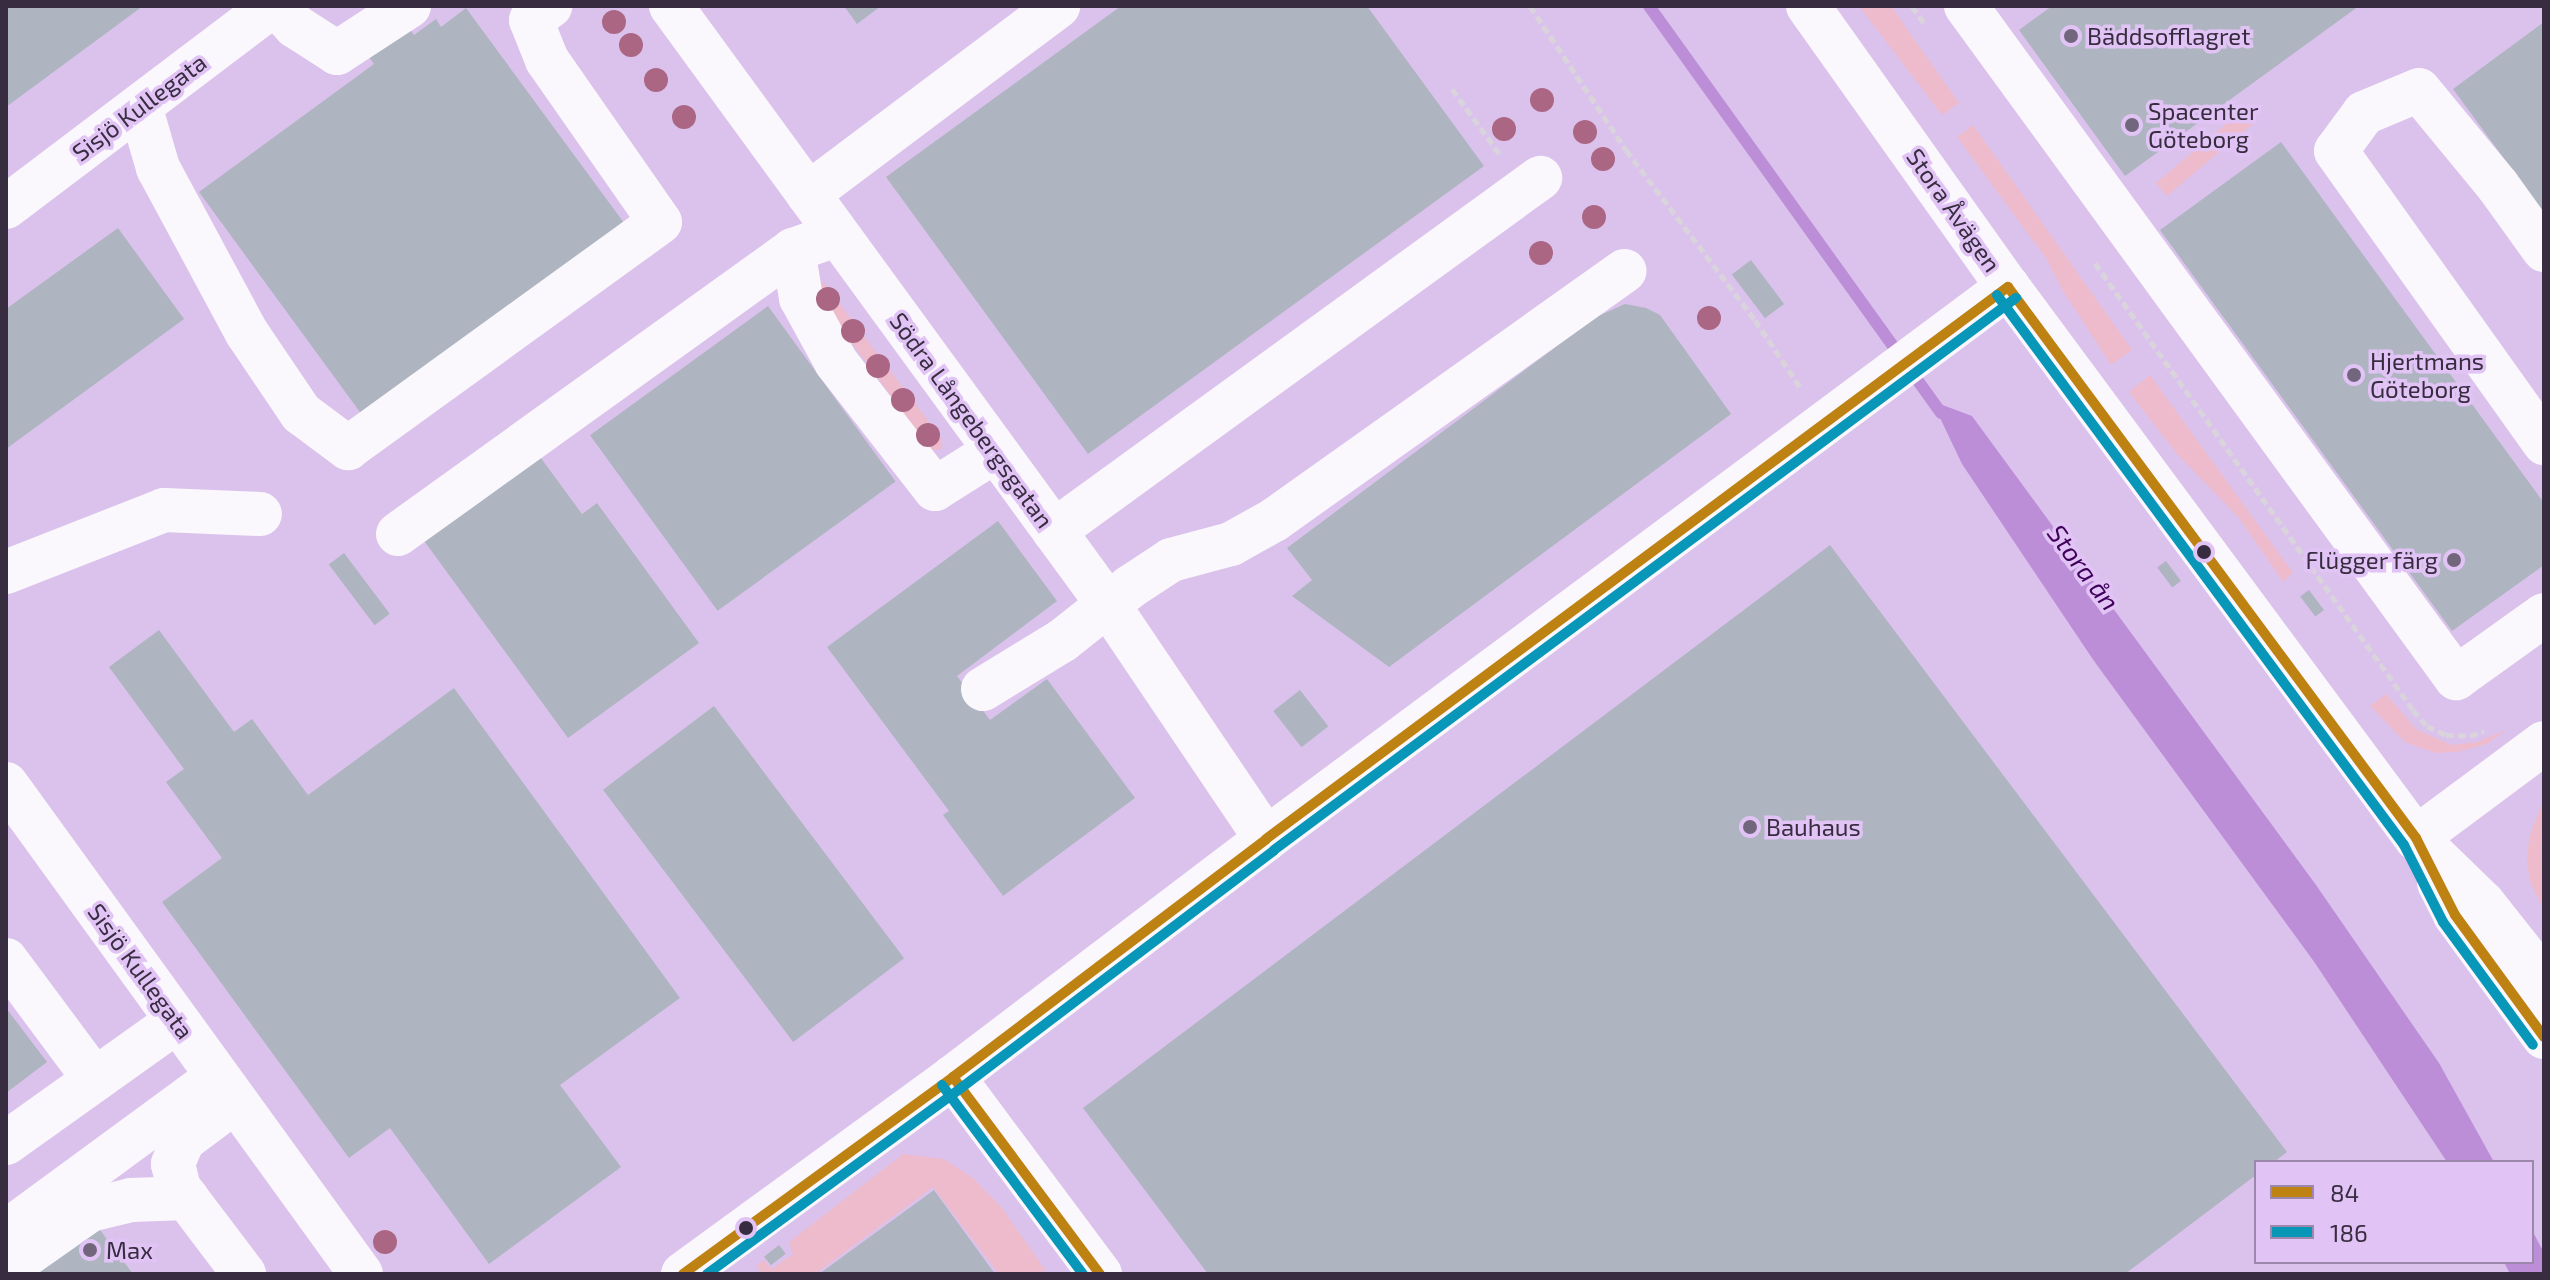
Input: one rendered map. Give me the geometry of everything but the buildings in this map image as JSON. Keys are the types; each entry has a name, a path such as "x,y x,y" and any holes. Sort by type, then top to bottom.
{"street":[{"path":"274,6 295,26 337,53 409,6"},
{"name":"Sisjö Kullegata","path":"6,207 274,6"},
{"name":"Södra Långebergsgatan","path":"671,6 1109,606 1266,839"},
{"path":"808,194 1058,6"},
{"name":"Stora Åvägen","path":"1808,6 2008,287 2416,838 2483,903 2544,980"},
{"path":"1969,7 2456,678 2544,615"},
{"path":"140,106 158,168 247,333 301,413 348,448 660,222 547,60 533,11"},
{"path":"2544,250 2498,186 2419,90 2364,113 2336,151 2544,443"},
{"path":"1054,531 1533,183"},
{"path":"398,534 793,250 836,235"},
{"path":"793,250 801,298 836,362 935,489 995,451"},
{"path":"983,689 1109,606 1130,587 1171,560 1231,544 1274,520 1624,271"},
{"path":"683,1274 953,1077 1266,839 2008,287"},
{"path":"6,572 164,510 260,514"},
{"path":"2416,838 2544,743"},
{"name":"Sisjö Kullegata","path":"6,784 361,1274"},
{"name":"Stora Åvägen","path":"2416,838 2455,915 2544,1037"},
{"path":"6,960 95,1080"},
{"path":"6,1143 177,1021"},
{"path":"953,1077 1100,1274"},
{"path":"226,1089 183,1140 173,1164 179,1188 244,1274"},
{"path":"6,1232 226,1089"},
{"path":"8,1274 16,1262 90,1210 131,1200 187,1198"}],"path":[{"path":"1530,6 1626,150 1755,320 1825,423"},
{"path":"1452,89 1533,183"}],"shaded area":[{"path":"6,6 2544,6 2544,1274 6,1274"},
{"path":"1859,6 1891,6 1959,103 1942,115"},
{"path":"2244,109 2255,122 2167,196 2156,183"},
{"path":"1973,125 2132,350 2111,365 2063,291 2046,258 1957,137"},
{"path":"823,282 941,438 942,449 931,450 820,300 820,284"},
{"path":"2150,375 2293,573 2283,582 2239,518 2177,454 2129,392"},
{"path":"1932,401 1972,416 2316,885 2439,1063 2493,1160 2446,1160 2315,963 2094,661 1962,464"},
{"path":"2386,694 2416,729 2451,745 2477,742 2506,730 2487,744 2457,752 2436,753 2405,742 2370,706"},
{"path":"2544,797 2541,839 2544,911 2530,882 2527,862 2529,838"},
{"path":"903,1154 944,1159 973,1178 1002,1208 1046,1271 999,1274 933,1187 815,1274 762,1274 756,1266 764,1260 772,1269 793,1254 789,1242"},
{"path":"2534,1234 2544,1253 2544,1274 2510,1274 2505,1264 2534,1264"}],"waterway":[{"name":"Stora ån","path":"1649,6 1941,413"}],"transit line":[{"name":"84","path":"2008,287 2416,838 2455,915 2544,1037"},
{"name":"84","path":"683,1274 953,1077 1266,839 2008,287"},
{"name":"186","path":"1997,295 2404,845 2443,922 2533,1045"},
{"name":"186","path":"707,1274 961,1088 1274,850 2016,298"},
{"name":"84","path":"953,1077 1100,1274"},
{"name":"186","path":"942,1085 1083,1274"}],"place":[{"name":"Bäddsofflagret","path":"2071,36"},
{"name":"Spacenter Göteborg","path":"2132,125"},
{"name":"Hjertmans Göteborg","path":"2354,375"},
{"name":"Flügger färg","path":"2454,560"},
{"name":"Bauhaus","path":"1750,827"},
{"name":"Max","path":"90,1250"}]}
